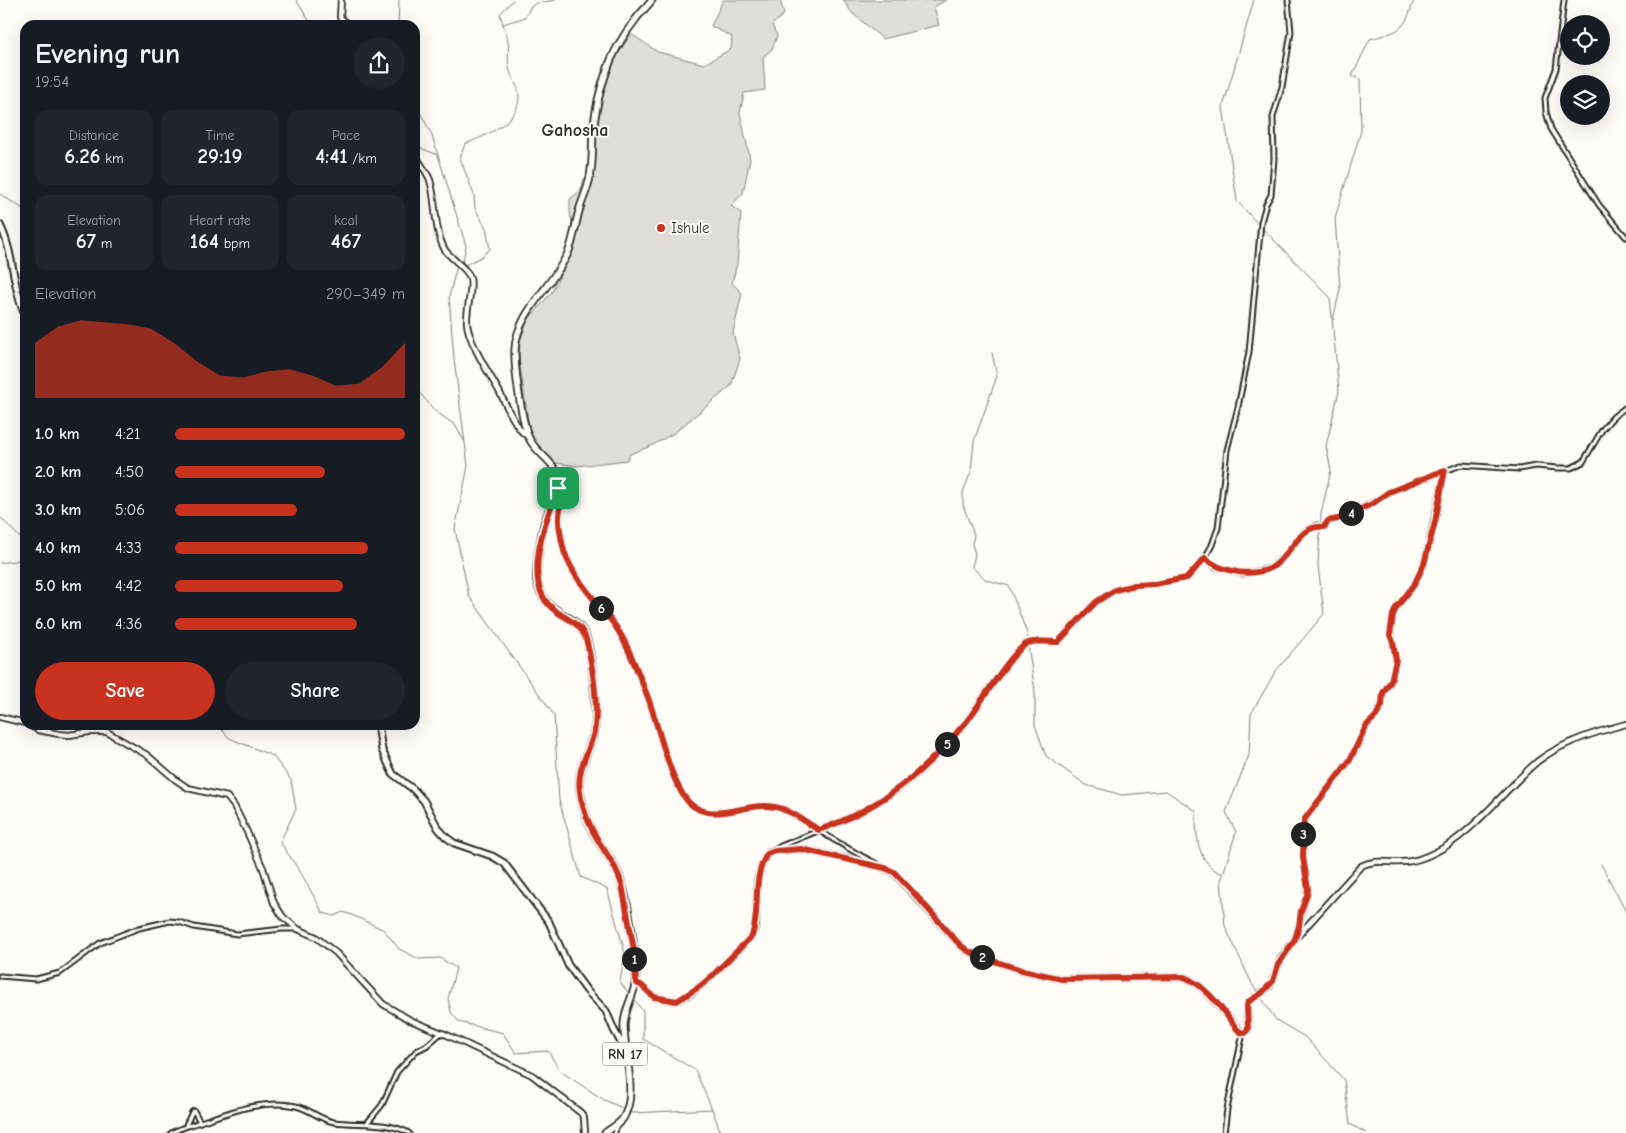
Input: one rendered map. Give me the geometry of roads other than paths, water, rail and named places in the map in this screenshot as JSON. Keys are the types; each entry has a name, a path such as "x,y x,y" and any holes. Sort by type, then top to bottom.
{"main road":[{"path":"558,488 558,477 555,468 538,452 528,437 514,353 523,319 543,293 569,250 579,210 589,187 595,119 606,72 628,29 652,0"},
{"path":"0,225 6,236 20,305"},
{"name":"RN 17","path":"558,488 545,522 541,540 537,580 543,598 551,607 579,627 585,634 596,708 595,728 580,770 580,794 591,827 612,862 622,885 634,950 636,983 624,1019 624,1048 630,1087 627,1108 621,1123 605,1133"},
{"path":"379,730 382,750 393,774 413,789 424,801 438,828 454,843 504,863 528,898 549,922 568,965 575,976 606,1011 624,1048"}],"street":[{"path":"341,0 340,17 343,20"},
{"path":"775,851 781,846 838,824 894,792 920,771 968,720 1015,654 1028,643 1058,642 1096,602 1115,590 1135,585 1154,584 1187,578 1205,558 1218,528 1227,450 1249,352 1261,222 1266,204 1271,195 1274,159 1273,117 1282,87 1291,32 1288,0"},
{"path":"1564,0 1556,70 1545,98 1548,121 1551,129 1594,197 1626,237"},
{"path":"1275,107 1280,106"},
{"path":"420,161 430,180 442,242 450,256 468,273 471,279 467,304 469,333 488,373 514,420 528,437"},
{"path":"1205,558 1216,567 1243,574 1271,568 1288,552 1304,532 1316,526 1324,527 1328,521 1338,519 1372,504 1389,492 1461,465 1519,469 1536,466 1571,468 1583,462 1602,430 1626,407"},
{"path":"1295,939 1308,889 1303,857 1304,820 1350,760 1366,726 1376,716 1382,705 1383,693 1391,681 1396,660 1390,635 1393,615 1396,608 1414,585 1424,564 1435,522 1445,470"},
{"path":"558,488 561,495 559,520 564,551 580,584 614,624 629,653 648,696 671,768 685,799 694,807 710,812 753,806 776,807 796,816 896,875 968,951 1022,970 1062,979 1184,977 1205,990 1236,1028 1243,1033"},
{"path":"0,717 20,722"},
{"path":"1224,1133 1227,1109 1243,1033 1248,1029 1248,1002 1270,986 1281,958 1295,939 1361,866 1374,861 1404,862 1426,856 1444,847 1472,826 1538,761 1556,750 1587,736 1626,724"},
{"path":"38,730 69,735 107,732 147,755 188,788 227,797 234,806 247,832 263,868 276,908 283,917 298,929 316,937 340,957 383,1004 410,1020 532,1075 581,1113 584,1118 585,1133"},
{"path":"636,983 654,997 677,1001 699,987 746,944 752,936 756,925 758,881 761,864 767,854 794,849 807,850 885,868"},
{"path":"0,976 36,979 60,973 100,943 170,921 237,934 254,931 298,929"},
{"path":"252,926 254,931"},
{"path":"547,934 554,932"},
{"path":"575,976 581,973"},
{"path":"366,1124 382,1105 397,1072 416,1051 426,1046 441,1033"},
{"path":"171,1133 186,1126 260,1104 280,1104 302,1107 320,1118 332,1122 394,1126 409,1133"},
{"path":"186,1126 194,1111 200,1122"},
{"path":"616,1125 616,1133"}],"waterway":[{"path":"296,0 309,20"},
{"path":"398,20 399,0"},
{"path":"463,266 481,257 490,249 486,228 475,208 474,195 460,158 465,144 500,127 508,121 518,105 519,92 508,63 508,40 500,14 513,0"},
{"path":"503,24 523,18 527,15 530,7 537,3 556,0"},
{"path":"1254,0 1223,107 1237,201 1259,225"},
{"path":"1333,320 1340,289 1335,218 1361,131 1360,79 1352,76 1370,39 1389,34 1400,28 1404,24 1414,0"},
{"path":"420,112 431,133 438,155"},
{"path":"420,148 438,155 466,246 462,265"},
{"path":"0,194 20,207"},
{"path":"1258,993 1225,926 1221,881 1236,832 1226,812 1249,755 1251,714 1275,672 1324,614 1318,565 1321,514 1331,470 1326,446 1339,391 1330,297 1262,228"},
{"path":"460,267 456,269 449,297 454,359 468,466 455,529 469,596 554,715 559,800 581,877 607,889 625,953 620,982 630,995"},
{"path":"992,353 997,376 974,441 971,472 963,492 963,505 974,535 972,544 975,554 972,567 986,580 1009,586 1027,633 1028,641"},
{"path":"420,393 435,411 455,425 464,441"},
{"path":"0,517 20,538"},
{"path":"0,563 20,560"},
{"path":"1028,645 1035,691 1035,725 1046,756 1086,785 1122,795 1166,791 1196,811 1196,830 1199,848 1207,863 1223,874"},
{"path":"222,730 229,738 273,756 291,780 296,809 280,842 301,873 323,913 334,916 343,912 352,915 384,930 399,949 419,959 440,958 456,968 448,999 451,1012 459,1022 503,1033 516,1053 548,1051 560,1071 604,1100 625,1109"},
{"path":"1601,864 1626,912"},
{"path":"1260,996 1276,1020 1305,1037 1344,1080 1350,1124 1366,1133"},
{"path":"633,998 643,1011 643,1039 695,1070 712,1109"},
{"path":"629,1111 633,1113 712,1109 721,1133"}],"place":[{"name":"Ishule","path":"661,228"}],"district":[{"name":"Gahosha","path":"575,130"}]}
